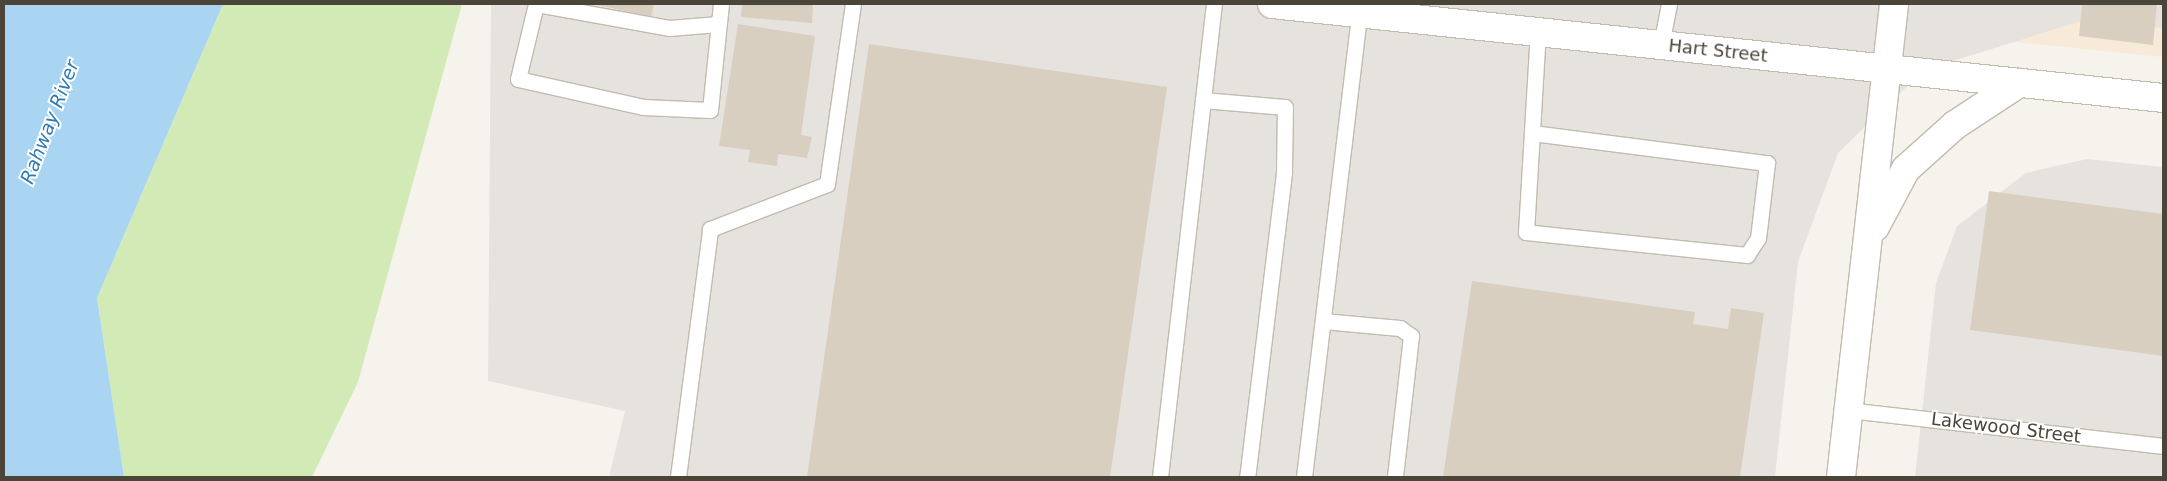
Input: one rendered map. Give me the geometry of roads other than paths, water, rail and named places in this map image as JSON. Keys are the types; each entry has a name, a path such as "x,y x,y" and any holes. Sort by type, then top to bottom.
{"street":[{"name":"Hart Street","path":"1272,4 2163,98"},
{"path":"1841,477 1894,4"},
{"path":"1867,241 1906,169 1954,125 2019,83"}],"lane":[{"path":"718,24 669,28 536,4 518,79 643,107 710,110 721,4"},
{"path":"678,477 710,229 827,184 853,4"},
{"path":"1160,477 1214,4"},
{"path":"1661,45 1669,4"},
{"path":"1304,477 1359,13"},
{"path":"1532,133 1767,163 1758,238 1747,255 1526,232 1538,32"},
{"path":"1203,100 1285,107 1284,173 1246,477"},
{"path":"1323,321 1400,328 1410,336 1395,477"},
{"name":"Lakewood Street","path":"1848,410 2163,446"}],"water":[{"name":"Rahway River","path":"4,4 223,4 97,298 124,477 4,477"}]}
